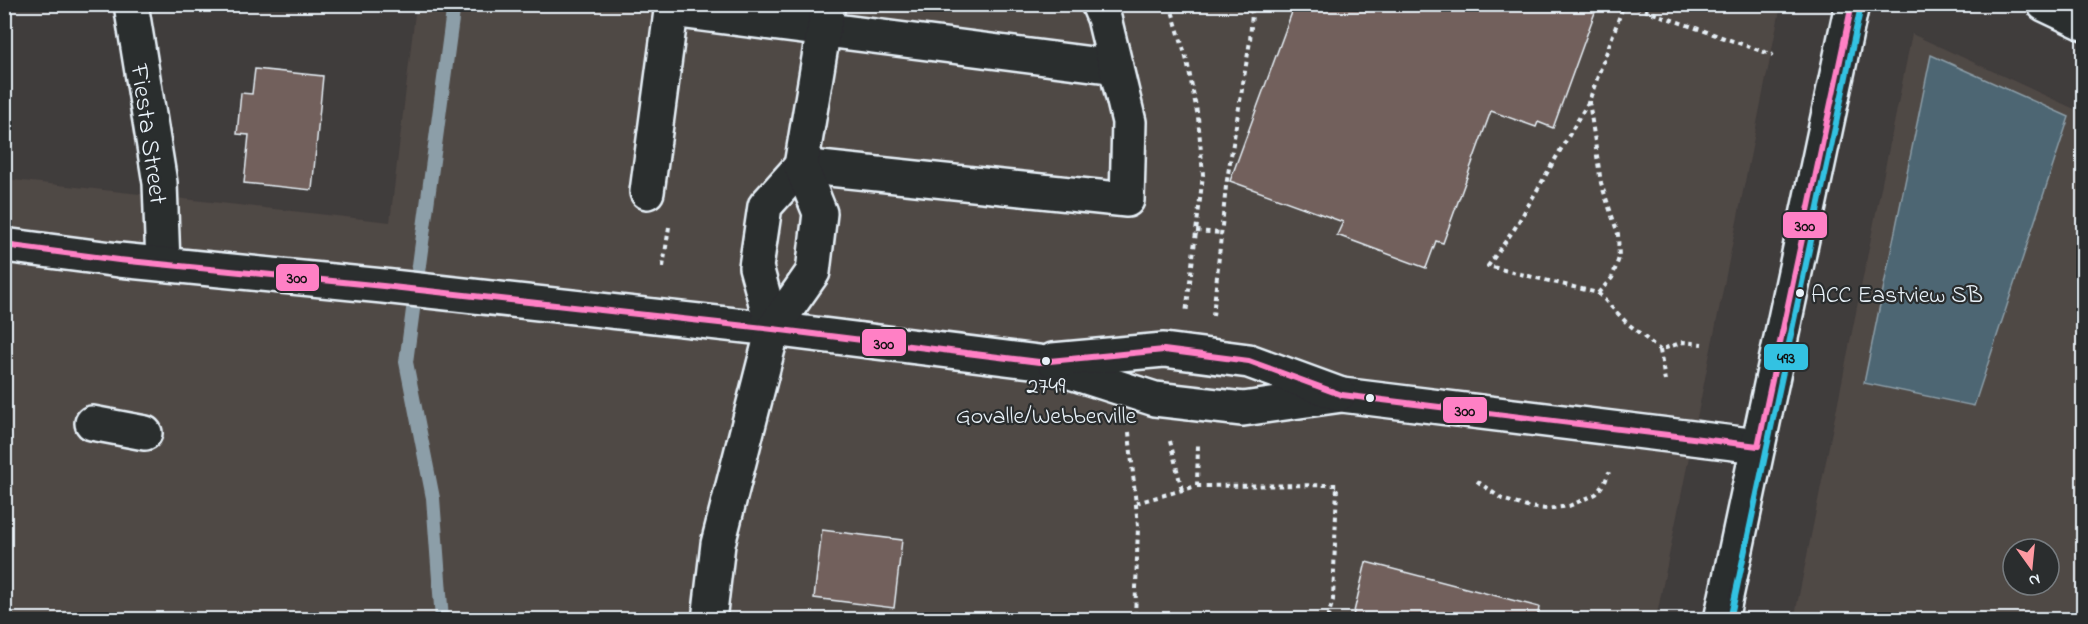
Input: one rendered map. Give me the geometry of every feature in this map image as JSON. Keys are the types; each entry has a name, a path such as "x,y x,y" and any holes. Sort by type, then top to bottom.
{"street":[{"name":"Fiesta Street","path":"131,4 160,183 163,264"},
{"path":"801,166 1127,200 1129,122 1104,18 1098,4"},
{"path":"1721,620 1852,4"},
{"path":"2044,4 2084,23"},
{"path":"647,192 671,7 826,17 1116,67"},
{"path":"709,620 718,544 773,329 813,272 820,213 801,166 826,17"},
{"path":"773,329 756,267 765,206 801,166"},
{"path":"4,244 163,264 472,295 773,329 1039,362 1155,399 1244,409 1342,395"},
{"path":"1039,362 1164,350 1250,360 1342,395 1758,446"},
{"path":"92,423 145,433"}],"path":[{"path":"1170,4 1187,61 1198,117 1203,175 1185,320"},
{"path":"1212,323 1226,186 1250,41 1252,12 1237,4"},
{"path":"1665,381 1660,350 1626,322 1598,293 1488,266 1515,228 1589,101 1625,4 1773,55"},
{"path":"1589,101 1601,183 1618,234 1619,258 1612,278 1598,293"},
{"path":"663,267 669,222"},
{"path":"1196,231 1221,233"},
{"path":"1660,350 1683,342 1702,344"},
{"path":"1129,429 1138,526 1135,620"},
{"path":"1197,486 1198,454"},
{"path":"1173,455 1182,490"},
{"path":"1477,482 1502,499 1527,507 1547,509 1569,506 1596,494 1605,482 1608,472"},
{"path":"1136,503 1197,486 1337,485 1333,600 1327,620"}],"shaded area":[{"path":"416,5 1781,5 1656,619 5,620 5,179 390,222"},
{"path":"1912,34 2083,113 2083,619 1794,620"}],"water":[{"path":"1931,55 2069,117 1974,406 1864,383"}],"building":[{"path":"1295,4 1598,4 1553,128 1538,122 1536,127 1491,111 1443,243 1436,241 1426,268 1337,235 1343,222 1230,181"},
{"path":"255,69 323,76 312,190 244,183 249,135 237,134 241,93 252,94"},
{"path":"822,530 902,540 894,608 814,598"},
{"path":"1366,562 1539,607 1537,620 1352,620"}],"waterway":[{"path":"442,620 433,498 406,362 454,4"}],"transit line":[{"name":"300","path":"1758,446 1852,4"},
{"name":"493","path":"1730,620 1861,6"},
{"name":"300","path":"4,245 119,260 383,286 773,329 1039,362 1164,350 1249,361 1342,395 1758,446"}],"place":[{"name":"ACC Eastview SB","path":"1800,293"},
{"name":"2749 Govalle/Webberville","path":"1046,361"}]}
